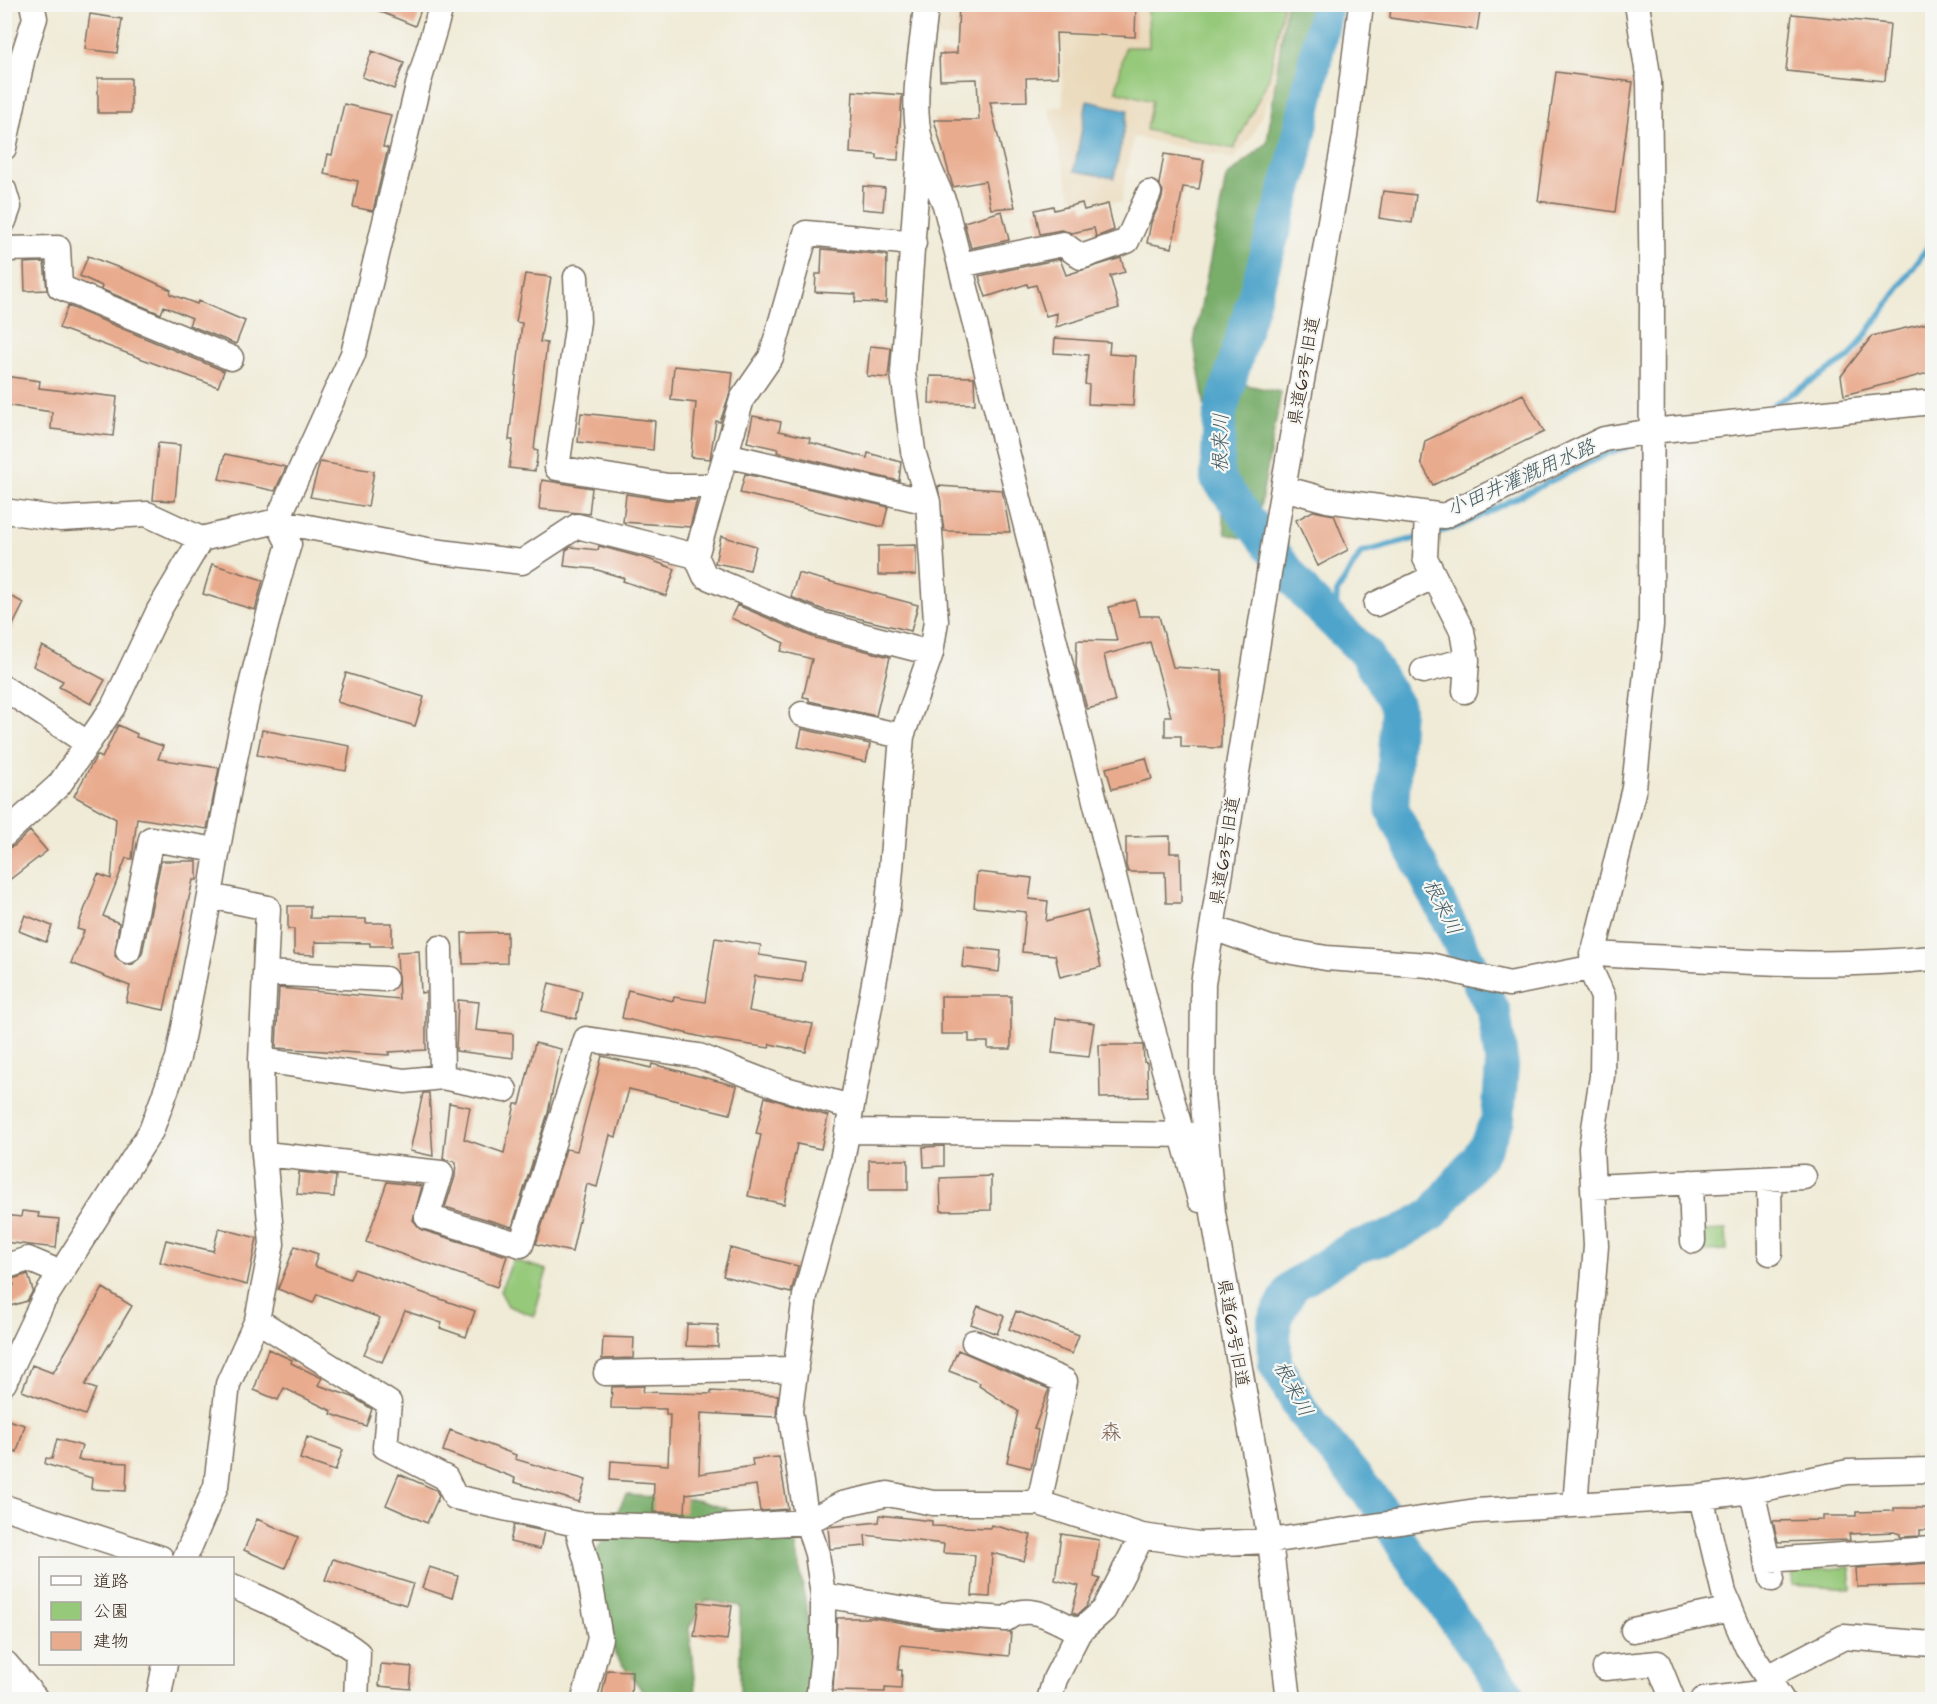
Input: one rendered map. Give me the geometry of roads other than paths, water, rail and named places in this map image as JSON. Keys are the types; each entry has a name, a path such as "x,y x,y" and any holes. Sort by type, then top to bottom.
{"main road":[{"path":"4,1666 33,1700"}],"street":[{"path":"4,148 23,56 35,18 32,4"},
{"path":"277,521 353,354 418,85 442,4"},
{"path":"818,1700 823,1653 823,1596 817,1554 807,1522 790,1411 805,1296 842,1161 888,905 902,736 931,653 936,621 928,502 913,451 903,373 920,141 917,122 919,67 926,4"},
{"name":"県道63号旧道","path":"1289,1700 1270,1541 1225,1292 1193,1135 1202,1094 1203,984 1281,499 1345,136 1361,4"},
{"path":"1575,1505 1596,1246 1591,1148 1602,1076 1603,997 1591,961 1634,788 1650,625 1652,431 1649,81 1637,4"},
{"path":"264,1154 441,1173 427,1217 521,1245 586,1039 699,1056 782,1088 849,1119 1193,1135 1149,1015 945,205 920,141"},
{"path":"4,190 9,207 4,221"},
{"path":"960,266 1063,244 1081,257 1126,241 1149,193"},
{"path":"914,243 806,233 771,357 742,399 696,556 705,576 778,608 819,624 931,653"},
{"path":"4,249 58,248 60,287 231,358"},
{"path":"576,277 578,321 557,468 668,486 717,486"},
{"path":"1281,499 1327,500 1426,527 1444,516 1604,439 1652,431 1932,402"},
{"path":"726,455 928,502"},
{"path":"4,511 62,519 147,514 201,539 277,521 433,551 522,562 578,526 696,556"},
{"path":"4,1383 43,1301 151,1131 178,1058 217,850 257,663 289,544 277,521"},
{"path":"1426,527 1425,558 1432,577 1462,630 1467,660 1466,691"},
{"path":"4,836 59,784 113,706 159,610 201,539"},
{"path":"1376,604 1432,577"},
{"path":"1423,671 1467,660"},
{"path":"4,688 87,743"},
{"path":"802,714 902,736"},
{"path":"128,951 151,839 217,850"},
{"path":"185,1557 216,1486 228,1384 257,1320 272,1244 264,1154 261,1060 268,908 210,896"},
{"path":"1213,928 1270,948 1326,958 1429,965 1509,984 1591,961 1792,963 1891,962 1932,958"},
{"path":"440,948 442,1077"},
{"path":"264,973 385,979"},
{"path":"261,1060 405,1081 442,1077 505,1090"},
{"path":"1593,1187 1804,1177"},
{"path":"1769,1179 1770,1253"},
{"path":"1691,1182 1692,1241"},
{"path":"4,1267 28,1259 61,1273"},
{"path":"257,1320 389,1403 385,1447 446,1478 455,1497 576,1524 706,1528 807,1522 842,1504 888,1494 933,1503 1039,1503 1142,1536 1198,1544 1270,1541 1476,1511 1701,1497 1752,1491 1848,1472 1932,1470"},
{"path":"974,1342 1065,1381 1039,1503"},
{"path":"606,1373 796,1369"},
{"path":"1752,1491 1770,1569 1932,1548"},
{"path":"1701,1497 1724,1593 1747,1647 1775,1689"},
{"path":"4,1507 158,1557"},
{"path":"576,1524 600,1638 584,1700"},
{"path":"1049,1700 1055,1679 1079,1632 1104,1610 1142,1536"},
{"path":"234,1587 277,1604 311,1625 340,1638 358,1653 356,1700"},
{"path":"823,1596 945,1615 1006,1619 1014,1613 1034,1611 1079,1632"},
{"path":"1633,1630 1731,1609"},
{"path":"1703,1700 1775,1689 1844,1637 1932,1644"},
{"path":"1605,1668 1658,1663 1673,1700"},
{"path":"158,1700 165,1665"}],"water":[{"path":"1087,101 1128,110 1114,178 1074,171"}],"waterway":[{"name":"根来川","path":"1327,4 1292,169 1220,413 1217,478 1307,596 1365,653 1398,707 1392,809 1494,1012 1502,1066 1498,1119 1482,1152 1433,1213 1398,1234 1352,1248 1293,1286 1274,1320 1275,1363 1303,1413 1379,1506 1406,1551 1512,1700"},
{"name":"小田井灌漑用水路","path":"1773,405 1850,357 1932,241"},
{"name":"小田井灌漑用水路","path":"1431,534 1459,526 1606,454 1627,447"},
{"name":"小田井灌漑用水路","path":"1335,621 1337,592 1361,553 1421,537"}],"district":[{"name":"森","path":"1111,1432"}]}
